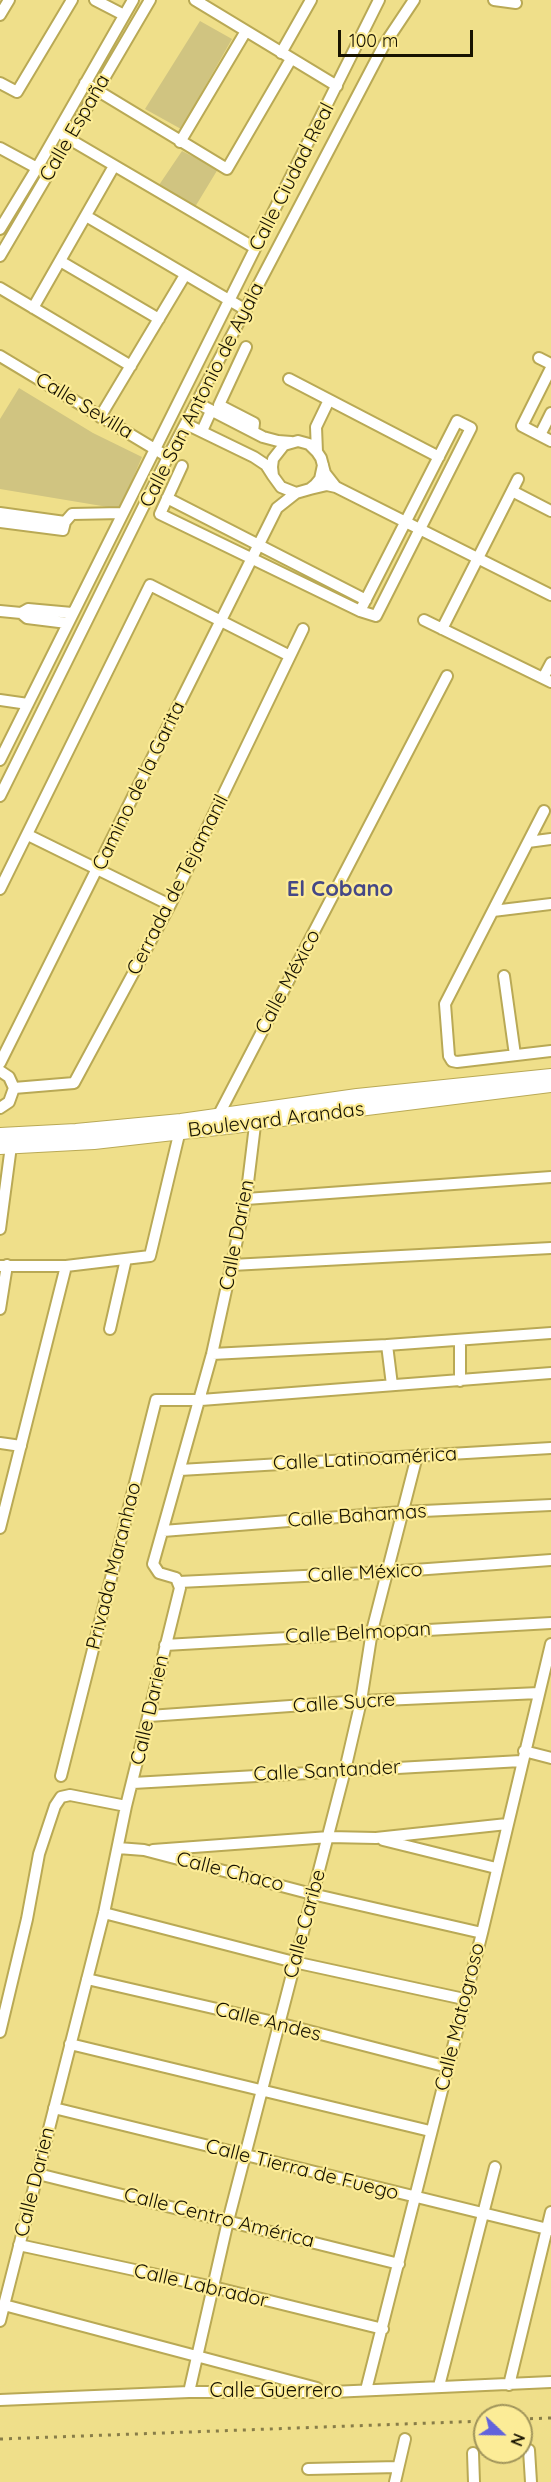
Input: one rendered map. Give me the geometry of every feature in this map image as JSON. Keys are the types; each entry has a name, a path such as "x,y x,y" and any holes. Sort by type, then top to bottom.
{"main road":[{"name":"Boulevard Arandas","path":"256,1118 357,1096 551,1076"},
{"name":"Boulevard Arandas","path":"6,1146 94,1142 181,1127 365,1108 551,1085"},
{"name":"Boulevard Arandas","path":"0,1135 181,1127"}],"street":[{"path":"0,15 9,0"},
{"path":"0,83 17,92 72,0"},
{"path":"95,0 124,15"},
{"name":"Calle España","path":"0,229 133,0"},
{"name":"Calle España","path":"0,256 150,0"},
{"path":"195,0 337,86"},
{"name":"Calle Ciudad Real","path":"1,756 379,0"},
{"name":"Calle San Antonio de Ayala","path":"0,796 168,457 384,45 414,0"},
{"path":"494,0 516,3"},
{"path":"281,53 309,1"},
{"path":"180,142 246,31"},
{"path":"85,83 228,169 291,59"},
{"path":"57,132 255,248"},
{"path":"0,148 37,168"},
{"path":"33,308 114,166"},
{"path":"86,216 246,310"},
{"path":"60,261 159,319"},
{"path":"100,417 184,275"},
{"path":"0,288 131,366"},
{"path":"246,347 219,405 254,423 253,432"},
{"name":"Calle Sevilla","path":"0,356 168,457"},
{"path":"539,358 551,366 522,426 551,441"},
{"path":"289,379 439,457"},
{"path":"329,400 316,427 317,452 322,465 336,487"},
{"path":"197,403 253,432 278,441 309,444 317,452"},
{"path":"202,431 212,411"},
{"path":"540,435 551,413"},
{"path":"182,466 160,514 360,611 376,616 471,428 457,421 360,611"},
{"path":"186,424 255,457 266,465 281,487 296,493 318,486 336,487 551,595"},
{"path":"274,479 273,459 284,445 295,442 316,427"},
{"path":"310,489 320,479 322,465"},
{"name":"Camino de la Garita","path":"274,479 277,508"},
{"path":"442,629 518,479"},
{"path":"512,490 551,511"},
{"name":"Camino de la Garita","path":"0,1063 277,508 296,493"},
{"path":"168,498 366,600"},
{"path":"0,513 19,520 63,530 65,522 72,514 122,513"},
{"path":"0,522 19,520"},
{"path":"0,889 150,585 290,656"},
{"path":"82,592 97,601"},
{"path":"0,611 21,613 28,609 70,618"},
{"path":"424,620 547,680 551,663"},
{"name":"Cerrada de Tejamanil","path":"14,1088 74,1083 170,905 303,629"},
{"name":"Calle México","path":"214,1123 447,676"},
{"path":"0,700 27,704"},
{"path":"544,811 445,1004 449,1056 452,1061 551,1051"},
{"path":"28,835 170,905"},
{"path":"528,842 551,839"},
{"path":"493,911 551,904"},
{"path":"504,976 515,1055"},
{"path":"0,1071 9,1077 14,1088 9,1102 0,1108"},
{"path":"357,1096 365,1108"},
{"name":"Calle Darien","path":"0,2321 104,1913 126,1806 180,1588 176,1578 159,1573 153,1564 201,1400 212,1354 246,1199 256,1118"},
{"path":"0,1309 3,1266 66,1266 150,1256 181,1127"},
{"path":"0,1229 6,1146"},
{"path":"246,1199 551,1177"},
{"path":"232,1265 551,1248"},
{"path":"110,1329 126,1258"},
{"path":"0,1528 66,1266"},
{"path":"212,1354 460,1341 551,1333"},
{"path":"460,1341 460,1381"},
{"path":"387,1345 392,1385"},
{"path":"201,1400 551,1373"},
{"name":"Privada Maranhao","path":"61,1776 156,1400 201,1400"},
{"path":"0,1443 21,1446"},
{"name":"Calle Latinoamérica","path":"180,1470 551,1448"},
{"name":"Calle Caribe","path":"189,2392 228,2221 294,1962 329,1837 361,1701 372,1631 417,1456"},
{"name":"Calle Bahamas","path":"163,1531 402,1512 551,1505"},
{"name":"Calle México","path":"179,1582 387,1572 551,1560"},
{"name":"Calle Belmopan","path":"165,1645 372,1631 551,1623"},
{"name":"Calle Matogroso","path":"366,2390 482,1933 551,1644"},
{"name":"Calle Sucre","path":"149,1716 361,1701 539,1693"},
{"name":"Calle Santander","path":"133,1783 523,1756 551,1758"},
{"path":"0,2032 27,1919 39,1854 55,1806 61,1797 70,1795 126,1806"},
{"path":"144,1850 329,1837 376,1838 507,1824"},
{"path":"376,1838 496,1868"},
{"name":"Calle Chaco","path":"118,1848 144,1850 312,1894 482,1933"},
{"path":"104,1913 294,1962 464,1999"},
{"name":"Calle Andes","path":"87,1979 278,2023 448,2067"},
{"path":"70,2044 430,2131"},
{"name":"Calle Tierra de Fuego","path":"54,2108 549,2230"},
{"path":"439,2386 495,2167"},
{"name":"Calle Centro América","path":"38,2174 399,2264"},
{"path":"509,2385 549,2230 551,2212"},
{"name":"Calle Labrador","path":"19,2246 213,2287 382,2329"},
{"path":"4,2305 197,2354 332,2392"},
{"name":"Calle Guerrero","path":"0,2400 189,2392 332,2392 551,2382"},
{"path":"395,2482 405,2439"},
{"path":"473,2464 474,2482"},
{"path":"530,2464 531,2482"},
{"path":"308,2469 399,2467"}],"shaded area":[{"path":"200,21 232,39 181,129 145,109"},
{"path":"182,151 218,169 195,207 159,185"},
{"path":"19,388 93,433 142,457 120,509 0,489 0,419"}],"railway":[{"path":"533,2419 551,2418"},
{"path":"0,2439 473,2421"}],"district":[{"name":"El Cobano","path":"340,889"}]}
